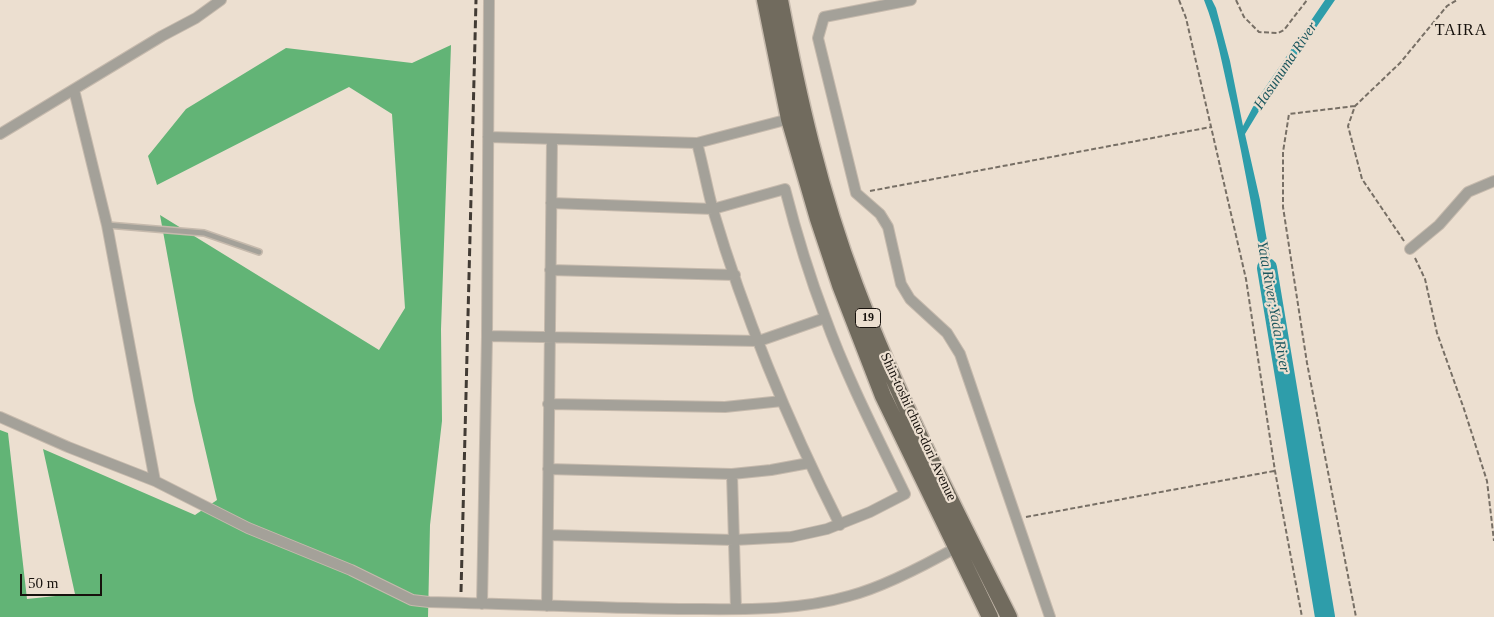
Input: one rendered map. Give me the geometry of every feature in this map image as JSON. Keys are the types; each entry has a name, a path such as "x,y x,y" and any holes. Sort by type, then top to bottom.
{"main road":[{"name":"Shin-toshi chuo-dori Avenue","path":"765,0 789,120 818,219 861,342 883,396 990,617"},
{"name":"Shin-toshi chuo-dori Avenue","path":"780,0 809,136 832,217 854,282 876,341 1009,617"}],"street":[{"path":"0,134 162,36 196,18 222,0"},
{"path":"482,604 489,0"},
{"path":"911,0 824,17 818,38 856,193 880,214 888,227 901,284 910,299 947,333 960,354 1050,617"},
{"path":"74,90 107,225 155,481"},
{"path":"488,137 697,143 789,120"},
{"path":"547,606 552,139"},
{"path":"697,143 713,209 759,341 809,463 840,524"},
{"path":"1410,249 1439,225 1468,192 1494,181"},
{"path":"548,535 734,540 790,537 821,531 840,524 870,512 905,494 852,382 825,318 795,230 785,189 713,209 551,203"},
{"path":"550,270 735,275"},
{"path":"486,336 759,341 825,318"},
{"path":"548,404 725,407 782,401"},
{"path":"0,416 68,447 155,481 248,528 351,570 412,600 547,606 760,610 803,605 850,596 890,581 971,539"},
{"path":"548,469 732,474 771,470 809,463"},
{"path":"732,474 736,609"}],"lane":[{"path":"107,225 204,233 259,252"}],"path":[{"path":"1179,0 1186,18 1246,278 1275,471 1302,617"},
{"path":"1236,0 1244,17 1259,32 1278,33 1284,30 1307,0"},
{"path":"1457,0 1447,6 1400,63 1355,106 1348,126 1362,179 1410,249 1425,279 1437,333 1487,481 1494,541"},
{"path":"1355,106 1289,114 1283,161 1283,208 1307,363 1356,617"},
{"path":"856,193 1212,128"},
{"path":"1016,519 1275,471"}],"green space":[{"path":"451,45 441,329 442,421 430,525 428,617 0,617 0,430 8,433 27,599 75,594 43,449 195,515 217,500 194,401 160,215 379,350 405,308 392,114 349,87 157,185 148,156 186,109 286,48 412,63"}],"water":[{"name":"Hasunuma River","path":"1204,0 1212,0 1216,8 1230,61 1243,126 1256,101 1325,0 1335,0 1245,134 1260,200 1276,293 1268,295 1231,103 1216,38"}],"waterway":[{"name":"Yata River;Yada River","path":"1267,268 1325,617"}],"railway":[{"path":"461,592 476,0"}],"district":[{"name":"TAIRA","path":"1461,31"}]}
